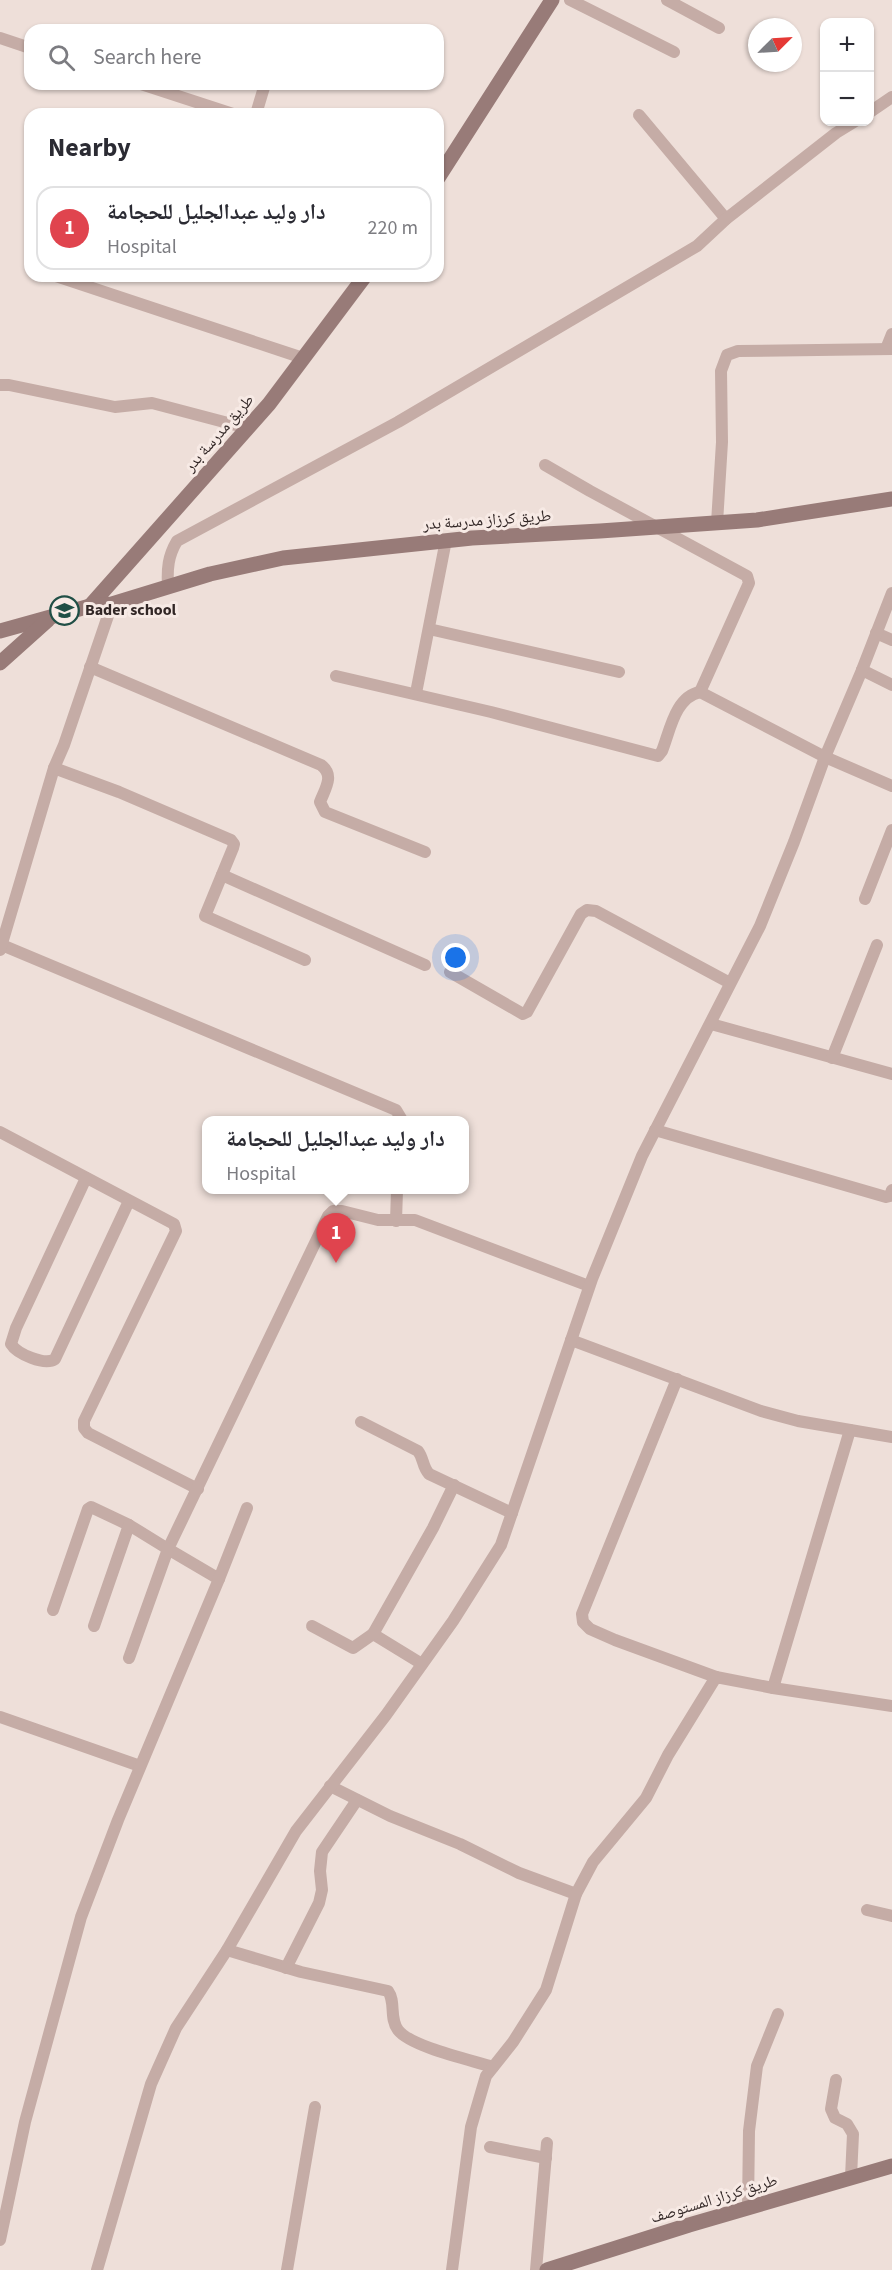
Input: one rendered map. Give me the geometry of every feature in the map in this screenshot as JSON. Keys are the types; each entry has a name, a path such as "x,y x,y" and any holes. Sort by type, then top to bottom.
{"street":[{"path":"444,169 552,0"},
{"path":"570,0 674,52"},
{"path":"667,0 719,28"},
{"path":"0,38 24,46"},
{"path":"159,90 215,108"},
{"path":"258,108 263,90"},
{"path":"874,108 892,97"},
{"path":"639,115 726,219"},
{"path":"168,586 167,568 171,552 177,541 398,422 697,246 726,219 847,126"},
{"path":"74,282 303,358"},
{"name":"طريق مدرسة بدر","path":"90,606 247,428 361,282"},
{"path":"717,523 722,442 722,371 727,355 738,351 889,349 892,334"},
{"path":"0,385 114,407 152,403 247,428"},
{"path":"336,676 416,693 658,756 680,704 689,696 700,692 749,583 747,576 545,465"},
{"name":"طريق كرزاز مدرسة بدر","path":"0,631 90,606 112,604 168,586 283,558 446,540 757,520 892,499"},
{"path":"416,693 446,540"},
{"path":"97,2270 151,2084 176,2028 227,1950 296,1831 386,1715 453,1621 501,1545 589,1286 642,1156 760,926 825,757 892,593"},
{"path":"112,604 54,768 1,948 396,1110 400,1116"},
{"path":"0,663 50,618"},
{"path":"429,629 619,672"},
{"path":"876,633 892,640"},
{"path":"90,667 321,765 327,770 329,776 321,802 325,812 425,852"},
{"path":"862,670 892,685"},
{"path":"700,692 825,757 892,786"},
{"path":"54,768 119,792 231,840 234,844 233,849 205,916 305,960"},
{"path":"866,899 892,830"},
{"path":"222,875 425,965"},
{"path":"450,972 524,1014 581,914 587,910 596,911 730,983"},
{"path":"832,1058 877,945"},
{"path":"711,1024 892,1074"},
{"path":"655,1130 886,1197 890,1196 892,1190"},
{"path":"0,1132 174,1224 176,1231 84,1421 84,1428 88,1433 198,1489"},
{"path":"86,1178 16,1328 11,1344 16,1351 45,1362 55,1359 129,1201"},
{"path":"396,1221 397,1194"},
{"path":"129,1658 168,1549 327,1216 333,1211 378,1220 415,1220 589,1286"},
{"path":"571,1340 761,1411 798,1421 892,1437"},
{"path":"677,1378 582,1614 583,1622 598,1633 716,1677 892,1706"},
{"path":"361,1422 414,1448 422,1456 422,1467 429,1474 512,1513"},
{"path":"773,1688 850,1430"},
{"path":"312,1626 353,1648 373,1634 433,1528 454,1485"},
{"path":"53,1610 88,1509 91,1507 129,1525 219,1579"},
{"path":"0,2240 25,2122 81,1917 140,1766 247,1508"},
{"path":"94,1626 129,1525"},
{"path":"373,1634 422,1664"},
{"path":"452,2270 471,2127 486,2076 513,2042 546,1990 576,1894 601,1850 646,1798 668,1755 716,1677"},
{"path":"0,1717 140,1766"},
{"path":"330,1786 390,1816 460,1844 519,1873 576,1894"},
{"path":"286,1968 319,1903 322,1890 320,1871 322,1852 357,1800"},
{"path":"867,1910 892,1916"},
{"path":"227,1950 286,1968 388,1991 392,1996 393,2017 398,2030 409,2040 493,2067"},
{"path":"748,2208 749,2131 757,2066 778,2014"},
{"path":"836,2080 831,2109 835,2118 847,2124 853,2134 851,2176"},
{"path":"287,2270 315,2108"},
{"path":"536,2270 547,2143"},
{"path":"490,2147 546,2158"},
{"name":"طريق كرزاز المستوصف","path":"547,2270 851,2176 892,2166"}],"place":[{"name":"Bader school","path":"64,610"},
{"name":"دار وليد عبدالجليل للحجامة","path":"336,1263"}]}
